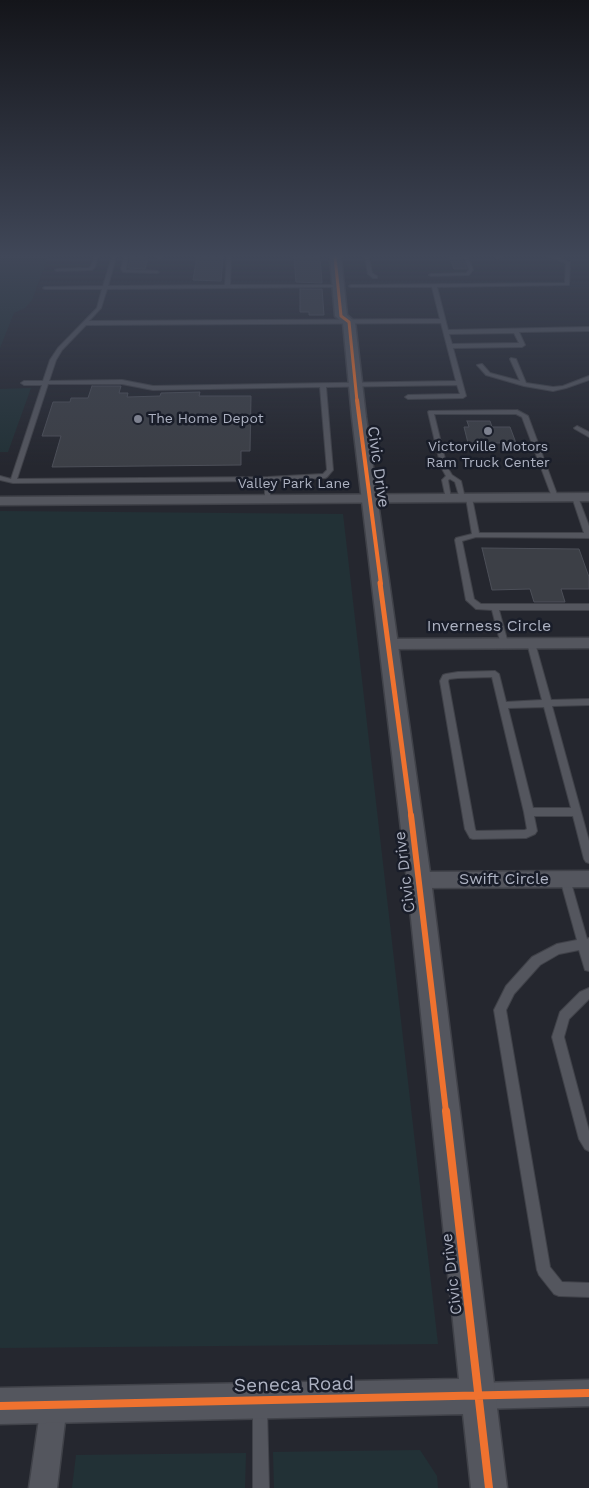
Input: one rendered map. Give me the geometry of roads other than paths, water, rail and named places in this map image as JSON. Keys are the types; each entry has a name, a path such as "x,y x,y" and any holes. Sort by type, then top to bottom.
{"street":[{"name":"Civic Drive","path":"353,326 355,385 419,880 489,1488"},
{"name":"Valley Park Lane","path":"0,501 589,497"},
{"name":"Inverness Circle","path":"389,644 589,642"},
{"name":"Swift Circle","path":"419,880 589,879"},
{"name":"Seneca Road","path":"0,1406 589,1393"},
{"path":"43,1488 54,1405"}],"lane":[{"path":"13,481 53,360 60,348 82,326"},
{"path":"408,396 463,396 445,326"},
{"path":"446,332 589,330"},
{"path":"450,346 522,345 516,331"},
{"path":"508,345 524,384"},
{"path":"480,365 488,374 524,384 553,389 589,378"},
{"path":"24,383 122,382 153,388 460,383"},
{"path":"0,478 13,481 268,479 325,476 330,470 322,386"},
{"path":"476,535 466,498 458,481 450,476 444,466 431,412 517,412 524,416 554,497"},
{"path":"583,425 578,428 589,434"},
{"path":"448,498 444,480 450,476"},
{"path":"268,479 268,499"},
{"path":"574,497 589,536 476,535 458,540 470,600 479,607 589,607"},
{"path":"495,607 504,643"},
{"path":"531,643 589,859"},
{"path":"496,674 529,812 532,831 516,835 473,835 470,829 444,681 451,675 496,674"},
{"path":"503,705 589,702"},
{"path":"529,812 576,812"},
{"path":"565,879 586,944 589,966"},
{"path":"586,944 557,949 536,961 510,990 500,1010 544,1270 559,1289 589,1290"},
{"path":"589,993 564,1016 558,1036 585,1139 589,1145"},
{"path":"260,1401 261,1488"}],"place":[{"name":"The Home Depot","path":"138,419"},
{"name":"Victorville Motors Ram Truck Center","path":"488,431"}]}
